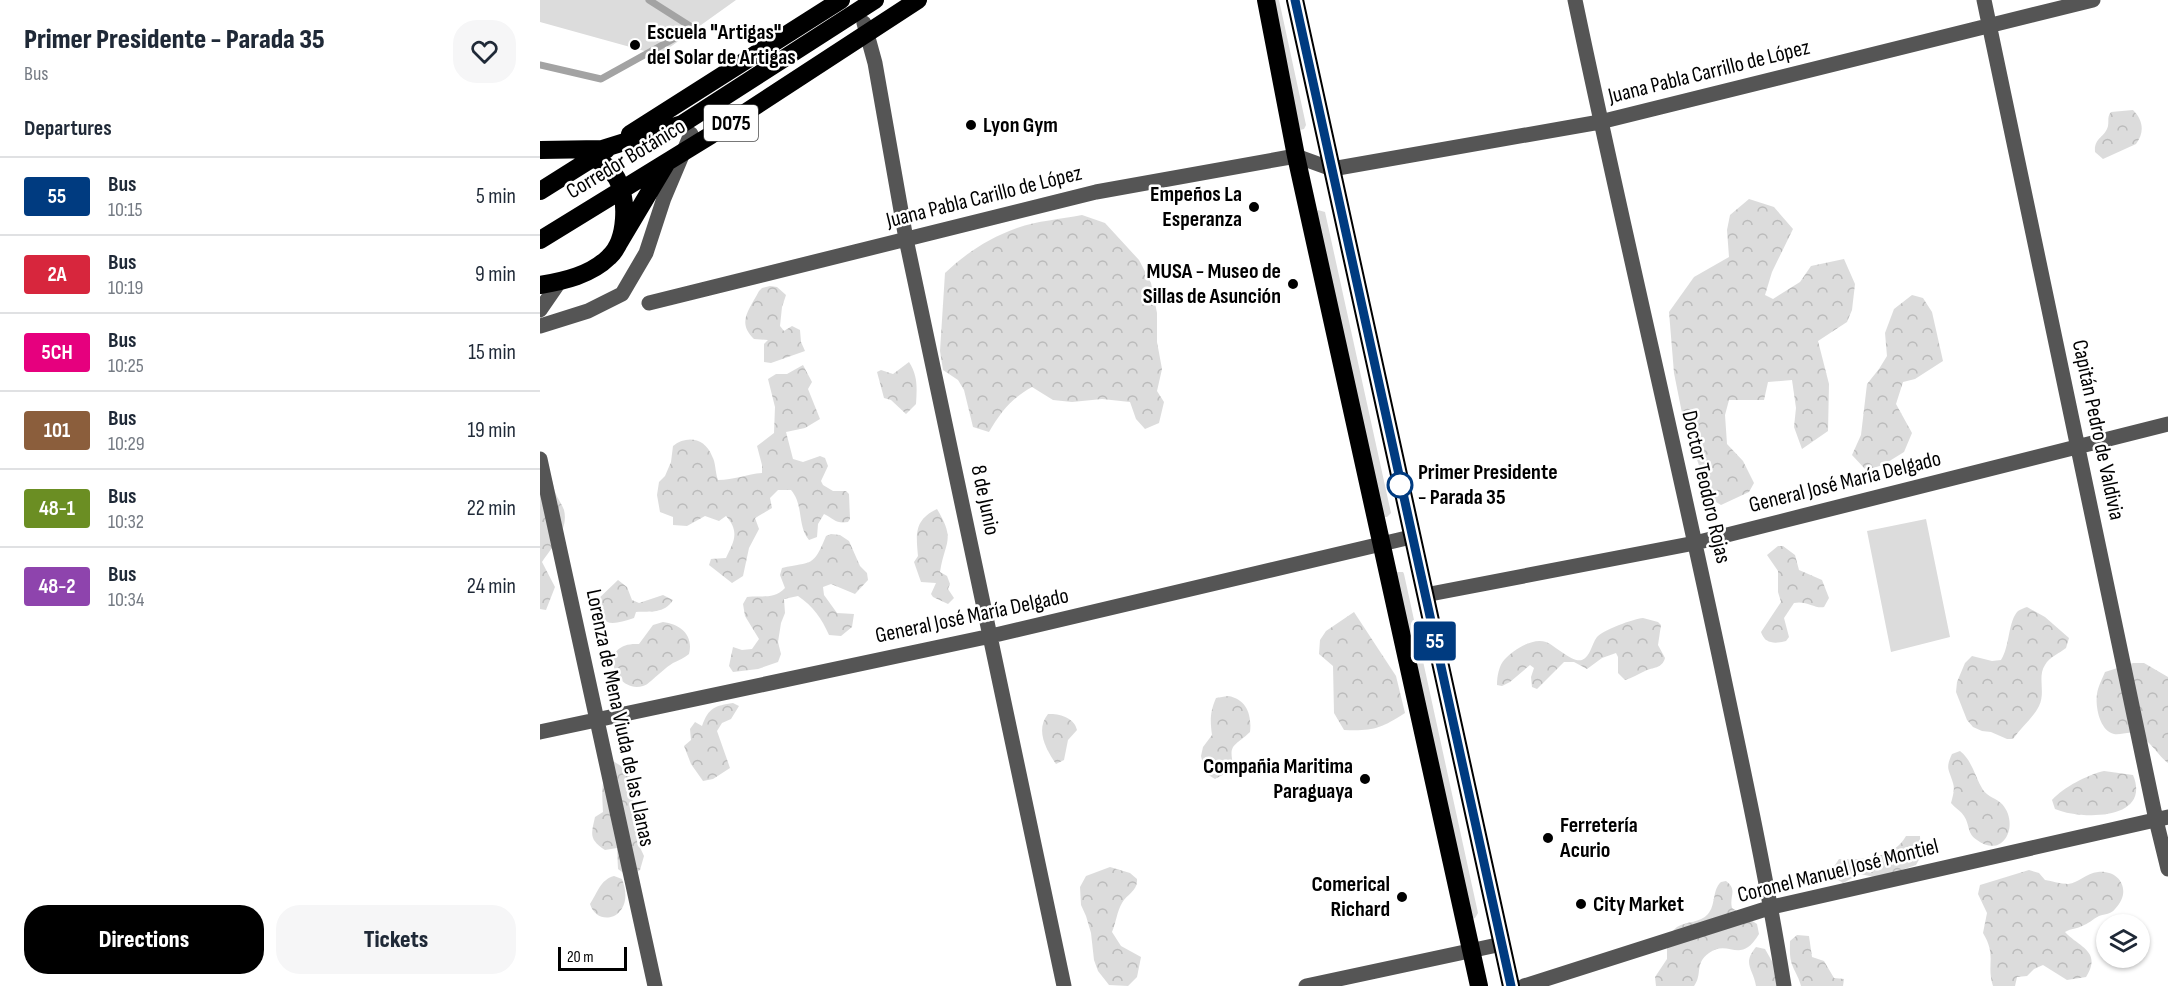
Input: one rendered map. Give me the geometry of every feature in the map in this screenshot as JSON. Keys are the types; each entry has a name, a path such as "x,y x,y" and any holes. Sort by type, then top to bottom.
{"highway":[{"name":"Corredor Botánico","path":"540,191 841,0"},
{"name":"D075","path":"556,149 602,149 682,124 875,0"},
{"name":"D075","path":"540,285 583,274 598,266 616,248 671,155 691,134 899,0"},
{"name":"Corredor Botánico","path":"540,240 711,135 918,0"},
{"path":"1266,0 1296,156 1380,545 1479,986"},
{"path":"1295,0 1511,986"},
{"path":"556,149 599,160 610,168 620,182 625,201 623,229 616,248"}],"street":[{"name":"Doctor Teodoro Rojas","path":"1575,0 1600,122 1695,543 1772,907 1784,986"},
{"name":"Capitán Pedro de Valdivia","path":"1984,0 2078,446 2162,819 2168,869"},
{"name":"Juana Pabla Carrillo de López","path":"1332,169 1600,122 2093,0"},
{"name":"8 de Junio","path":"864,23 875,63 906,239 1064,986"},
{"path":"540,326 588,311 622,294 646,253 664,198 691,134"},
{"path":"540,138 556,149"},
{"path":"1296,156 1332,169"},
{"name":"Juana Pabla Carillo de López","path":"650,303 1096,192 1296,156"},
{"path":"540,310 560,281"},
{"name":"General José María Delgado","path":"1425,595 1695,543 2168,424"},
{"name":"Lorenza de Mena Viuda de las Llanas","path":"540,459 655,986"},
{"name":"General José María Delgado","path":"540,732 991,636 1411,537"},
{"name":"Coronel Manuel José Montiel","path":"1524,986 1772,907 2162,819"},
{"path":"1306,986 1502,944"}],"green space":[{"name":"Escuela \"Artigas\" del Solar de Artigas","path":"540,0 736,0 659,55 540,22"},
{"path":"1268,0 1279,0 1306,125 1304,129 1300,130"},
{"path":"2133,110 2142,126 2139,140 2136,144 2103,159 2095,152 2095,147 2107,130 2111,112"},
{"path":"1749,199 1774,207 1793,229 1772,272 1765,295 1773,299 1800,282 1811,266 1844,259 1855,284 1852,310 1847,322 1818,341 1829,384 1828,431 1802,449 1794,427 1796,408 1792,380 1768,382 1764,400 1729,400 1725,415 1727,444 1743,461 1754,483 1749,492 1721,505 1706,496 1701,471 1684,423 1674,373 1669,312 1694,277 1729,257 1727,230 1730,215"},
{"path":"1318,210 1325,212 1391,513 1387,517 1383,517 1316,213"},
{"path":"1082,215 1105,223 1139,260 1151,283 1157,313 1157,342 1162,369 1157,391 1164,402 1159,423 1145,429 1136,419 1130,402 1102,399 1072,402 1053,400 1032,387 1008,406 989,432 973,427 964,390 958,380 943,370 940,351 945,273 961,259 997,236 1033,224"},
{"path":"770,286 777,287 786,295 780,326 784,331 792,326 800,330 801,342 805,351 771,363 764,362 764,344 768,340 754,339 745,321 759,291"},
{"path":"1912,295 1923,298 1932,312 1943,361 1915,379 1903,382 1896,404 1912,433 1904,452 1883,465 1866,470 1852,455 1861,435 1867,384 1887,356 1885,333 1894,309"},
{"path":"909,362 917,387 916,404 906,414 891,400 884,398 877,372 881,370 893,374"},
{"path":"803,365 812,382 808,389 820,419 805,428 786,432 793,459 803,462 820,456 825,458 828,466 821,481 833,491 846,491 849,494 850,519 848,522 835,521 824,514 818,524 817,537 809,540 803,528 795,496 791,490 778,490 770,498 772,508 755,518 759,529 749,548 743,576 732,583 709,565 711,559 726,558 731,547 734,532 726,516 719,521 705,516 687,526 673,525 673,517 660,512 657,495 659,482 665,476 671,462 673,446 684,440 695,440 705,445 714,462 718,480 762,473 757,446 774,433 775,407 768,379 776,374 787,374"},
{"path":"540,471 551,479 565,517 559,538 542,562 555,587 546,610 540,609"},
{"path":"937,509 948,535 940,572 947,576 950,584 948,589 954,598 948,604 933,597 931,594 936,583 921,582 914,562 918,556 917,534 920,523 929,513"},
{"path":"1926,519 1950,637 1891,652 1867,531"},
{"path":"840,535 849,541 860,566 867,573 868,580 855,594 831,584 823,587 824,595 837,613 854,614 852,627 841,636 829,635 816,613 798,596 784,599 785,613 778,642 781,654 778,662 758,669 733,672 729,666 733,647 742,650 752,649 759,639 745,616 743,604 747,597 772,596 781,592 785,588 780,575 782,568 810,561 818,554 826,536"},
{"path":"1778,546 1783,546 1795,555 1799,570 1822,580 1829,598 1824,607 1794,603 1784,618 1789,637 1786,641 1774,643 1765,639 1761,632 1781,602 1778,592 1778,571 1767,555"},
{"path":"1397,572 1404,574 1478,913 1472,919 1395,574"},
{"path":"618,580 627,587 632,600 639,603 663,595 673,600 661,610 636,612 634,618 614,623 608,622 597,610 595,602"},
{"path":"2027,607 2045,617 2069,638 2066,648 2049,660 2043,670 2039,706 2013,739 2007,739 1973,727 1967,720 1956,692 1957,682 1965,663 1972,656 1992,661 2001,660 2015,615"},
{"path":"1354,612 1396,676 1405,713 1376,728 1344,730 1334,713 1333,666 1319,654 1320,640 1326,631"},
{"path":"1643,618 1661,625 1658,645 1665,658 1657,667 1625,680 1618,673 1616,653 1602,658 1587,669 1574,662 1564,662 1537,689 1532,687 1531,677 1534,668 1530,665 1510,682 1502,686 1497,685 1503,661 1524,645 1535,641 1546,642 1569,657 1582,660 1587,656 1600,634 1618,625"},
{"path":"663,622 675,625 684,632 689,641 689,654 670,665 646,685 633,687 624,683 614,667 617,651 625,645 639,644 653,625"},
{"path":"2133,663 2144,663 2168,677 2168,763 2144,738 2133,733 2109,732 2099,718 2097,694 2105,672"},
{"path":"1228,696 1244,704 1249,714 1250,732 1233,747 1234,769 1215,779 1205,773 1201,756 1203,747 1212,735 1211,716 1216,698"},
{"path":"733,703 739,706 731,719 722,723 717,731 730,768 713,779 703,781 691,764 684,746 691,740 690,729 695,722 702,726 713,708"},
{"path":"1048,714 1066,717 1073,722 1077,730 1068,740 1064,760 1056,764 1042,733 1042,726"},
{"path":"1960,751 1970,764 1983,790 2002,804 2007,812 2009,829 2002,843 1995,846 1987,845 1974,838 1964,816 1951,803 1954,788 1948,769 1949,763 1952,754"},
{"path":"613,761 629,771 633,799 631,807 644,817 637,841 644,856 640,870 629,877 618,869 617,848 605,850 596,843 592,836 595,817 603,812 604,780"},
{"path":"2104,771 2133,775 2136,790 2132,801 2124,809 2111,813 2081,815 2055,809 2052,800 2069,786"},
{"path":"1906,836 1920,836 1921,856 1916,865 1879,878 1860,874 1843,883 1835,878 1833,868 1839,859 1858,859 1885,854 1900,844"},
{"path":"1110,867 1130,873 1137,879 1134,889 1120,906 1112,932 1121,946 1141,957 1137,977 1128,986 1109,985 1098,971 1094,960 1091,933 1081,905 1080,887 1086,876"},
{"path":"2029,870 2039,873 2045,880 2062,884 2076,882 2094,873 2106,872 2118,878 2122,883 2123,896 2112,912 2096,914 2096,918 2084,925 2065,932 2090,956 2092,961 2086,977 2067,980 2043,965 2034,969 2027,976 2017,977 2015,986 1993,986 1989,948 1983,933 1987,913 1978,894 1980,885"},
{"path":"614,876 622,879 625,892 624,903 615,916 608,918 594,912 590,904 602,883"},
{"path":"1726,881 1732,887 1732,908 1757,924 1759,934 1746,948 1716,949 1704,957 1694,986 1656,986 1655,977 1667,959 1667,938 1677,927 1701,919 1708,914 1718,885"},
{"path":"1797,935 1809,936 1812,957 1824,961 1834,978 1844,979 1843,986 1801,986 1790,954 1790,941"},
{"path":"1756,947 1765,949 1773,963 1780,986 1756,986 1749,962"}],"waterway":[{"path":"540,65 601,79 693,28 649,0"}],"bus line":[{"name":"55","path":"1295,0 1511,986"}],"place":[{"name":"Escuela \"Artigas\" del Solar de Artigas","path":"635,45"},
{"name":"Lyon Gym","path":"971,125"},
{"name":"Empeños La Esperanza","path":"1254,207"},
{"name":"MUSA - Museo de Sillas de Asunción","path":"1293,284"},
{"name":"Primer Presidente - Parada 35","path":"1400,485"},
{"name":"Compañia Maritima Paraguaya","path":"1365,779"},
{"name":"Ferretería Acurio","path":"1548,838"},
{"name":"Comerical Richard","path":"1402,897"},
{"name":"City Market","path":"1581,904"}]}
